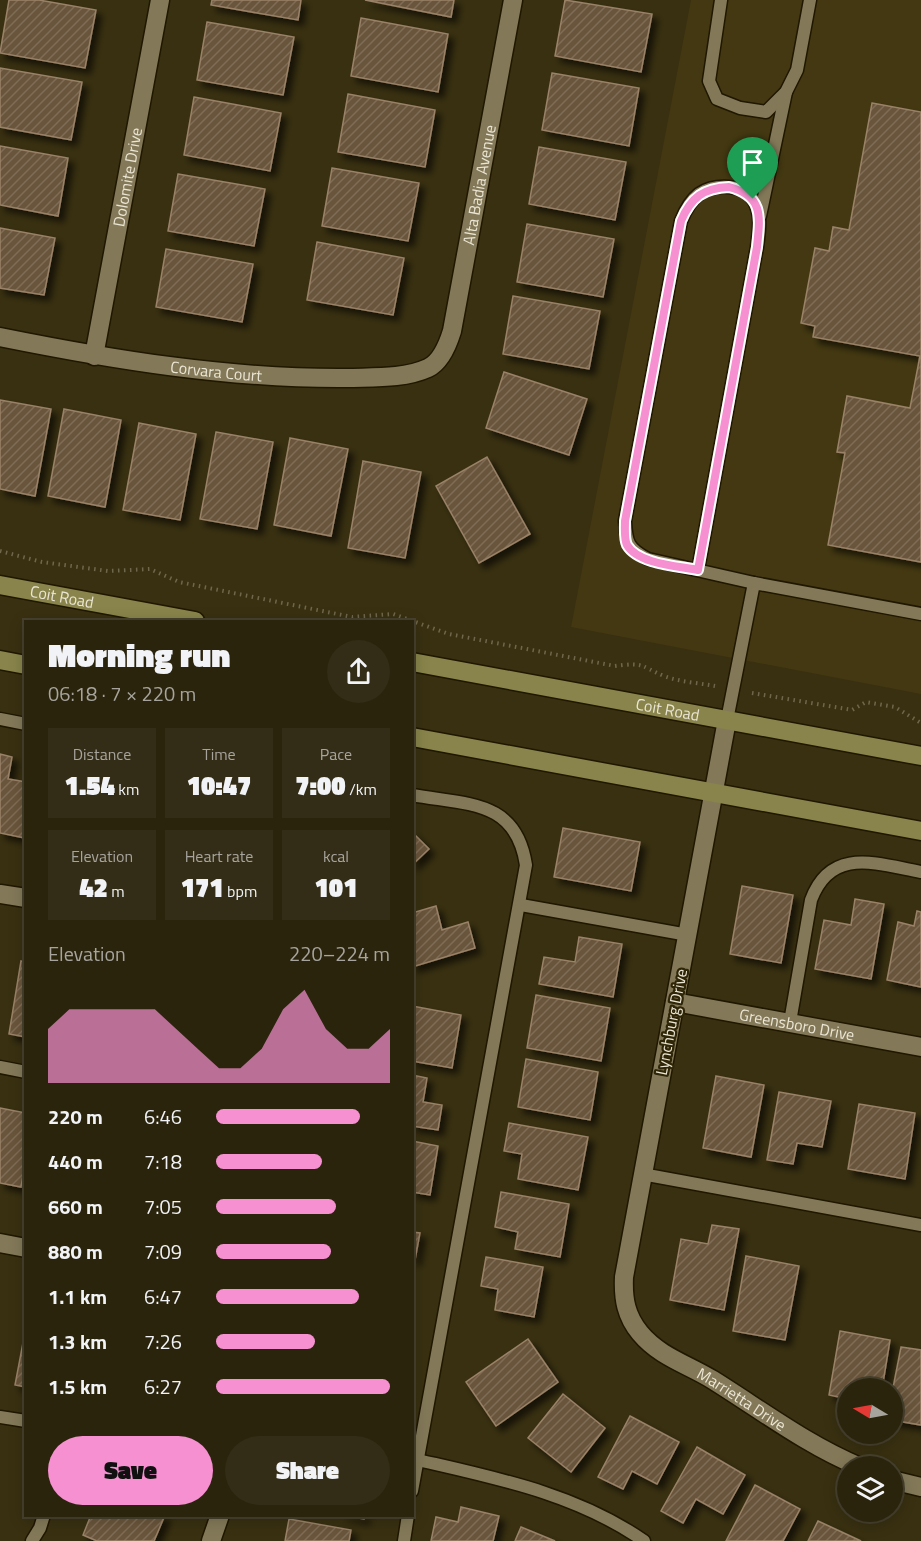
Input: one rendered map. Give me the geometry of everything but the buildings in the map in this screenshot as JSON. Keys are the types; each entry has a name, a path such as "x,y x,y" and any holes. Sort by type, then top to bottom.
{"main road":[{"name":"Coit Road","path":"0,585 190,620"},
{"path":"0,660 24,665"},
{"name":"Coit Road","path":"414,662 921,756"},
{"path":"414,737 921,831"}],"street":[{"name":"Dolomite Drive","path":"94,356 160,0"},
{"name":"Alta Badia Avenue","path":"432,366 446,348 452,331 513,0"},
{"name":"Corvara Court","path":"0,338 94,356 207,370 313,378 386,377 432,366"},
{"name":"Lynchburg Drive","path":"632,1322 626,1308 624,1277 728,720"},
{"path":"0,894 24,898"},
{"name":"Greensboro Drive","path":"675,1002 921,1047"},
{"path":"0,1243 24,1248"},
{"name":"Marrietta Drive","path":"632,1322 666,1357 710,1378 795,1433 839,1456"},
{"path":"903,1483 921,1487"},
{"path":"211,1541 219,1517"}],"lane":[{"path":"721,0 709,81 717,99 740,108 766,111 786,92"},
{"path":"698,570 757,247 760,217 786,92 796,70 810,0"},
{"path":"760,217 753,199 744,191 729,187 706,191 687,206 681,221 625,521 626,544 634,552 648,559 754,583 921,614"},
{"path":"728,720 754,583"},
{"path":"0,719 24,724"},
{"path":"414,795 497,812 511,825 523,844 526,866 414,1481"},
{"path":"790,1023 811,900 823,877 841,865 858,862 921,872"},
{"path":"520,905 688,935"},
{"path":"0,1067 24,1072"},
{"path":"642,1174 921,1225"},
{"path":"0,1417 24,1421"},
{"path":"418,1460 494,1477 556,1496 620,1525 644,1541"},
{"path":"32,1541 43,1517"},
{"path":"404,1541 408,1517"}],"path":[{"path":"0,551 42,562 108,571 150,569 179,582 352,617 393,614 410,620"},
{"path":"414,622 449,634 615,666 634,663 648,666 664,676 733,689 852,710 866,702 895,707 921,723"}],"shaded area":[{"path":"691,0 921,0 921,694 571,627"}],"route":[{"path":"729,187 744,191 753,199 760,217 757,247 698,570 648,559 634,552 626,544 625,521 681,221 687,206 699,195 713,188 729,187"}]}
